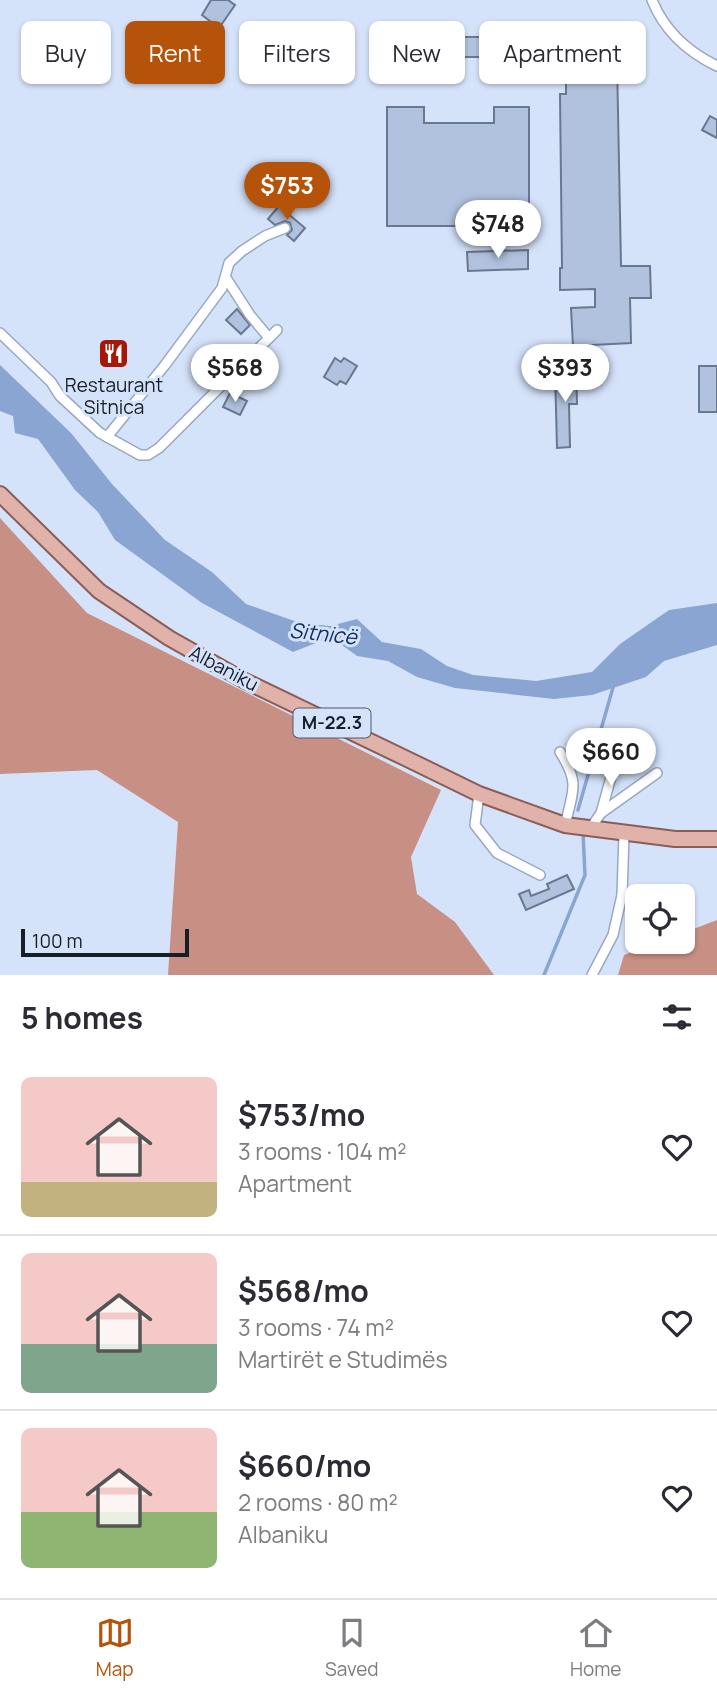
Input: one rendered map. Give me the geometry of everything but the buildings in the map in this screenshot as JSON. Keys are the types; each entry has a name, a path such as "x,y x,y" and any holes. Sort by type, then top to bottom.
{"main road":[{"name":"Albaniku","path":"0,494 99,592 169,639 245,681 480,794 565,825 675,839 717,839"}],"street":[{"path":"652,0 671,33 717,66"},
{"path":"107,437 222,288 229,263 265,236 285,228"},
{"path":"226,278 269,338"},
{"path":"0,333 51,382 60,396 107,437 140,455 148,455 159,448 277,330"},
{"path":"560,751 569,766 575,785 565,825"},
{"path":"601,813 657,774"},
{"path":"590,830 601,813 611,776"},
{"path":"480,794 475,825 497,853 540,875"},
{"path":"592,975 612,935 622,895 624,834"}],"shaded area":[{"path":"0,518 87,613 441,790 411,857 417,894 455,922 494,975 168,975 178,822 97,770 0,774"},
{"path":"717,920 717,975 618,975 624,955 627,954 695,954 695,928"}],"water":[{"name":"Sitnicë","path":"0,365 71,433 112,484 165,540 212,572 246,604 300,623 330,626 357,619 382,642 421,649 447,666 473,675 536,681 592,672 620,644 669,610 717,603 717,645 664,661 646,677 592,695 554,699 455,688 417,677 388,661 357,656 331,637 293,652 202,603 115,540 98,512 75,490 38,439 15,433 13,416 0,411"}],"waterway":[{"path":"578,810 614,684"},
{"path":"544,975 585,875 583,833"}],"place":[{"name":"Restaurant Sitnica","path":"114,354"}]}
